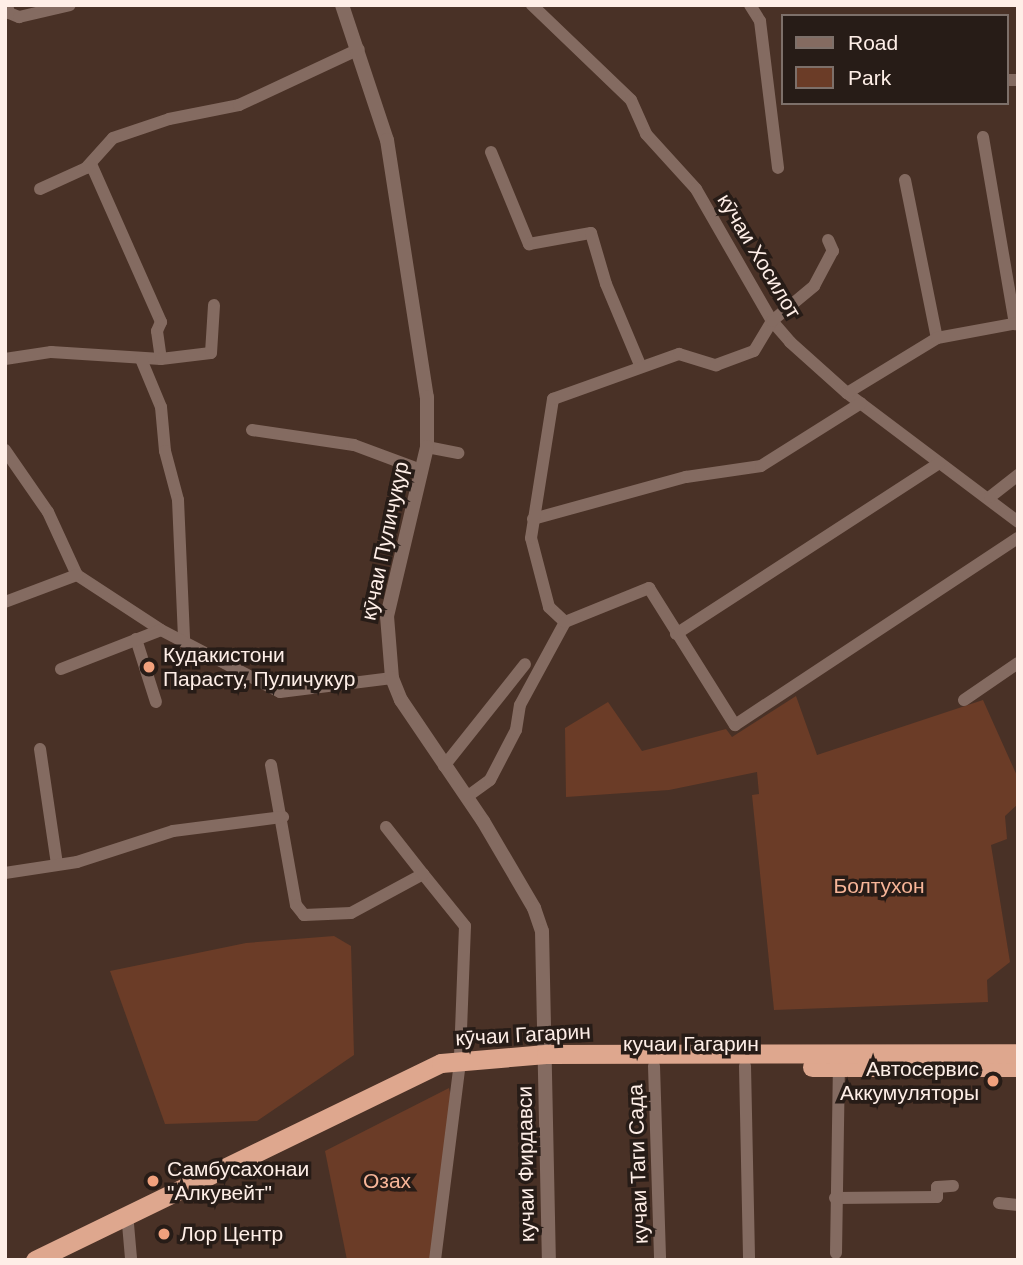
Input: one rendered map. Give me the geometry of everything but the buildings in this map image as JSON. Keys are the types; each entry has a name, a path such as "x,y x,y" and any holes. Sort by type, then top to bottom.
{"highway":[{"name":"кӯчаи Гагарин","path":"34,1260 441,1063 460,1065 546,1060 1018,1053"},
{"name":"кучаи Гагарин","path":"546,1060 654,1066 839,1068"},
{"name":"кӯчаи Гагарин","path":"61,1260 128,1224 460,1065"},
{"path":"839,1068 1018,1067"}],"street":[{"path":"7,5 9,13 19,17 70,5"},
{"name":"кӯчаи Пуличуқур","path":"342,5 359,49 387,140 427,397 427,447 387,617 392,678 444,766 468,796 534,908 542,931 546,1060"},
{"name":"кӯчаи Хосилот","path":"532,5 631,100 646,134 696,189 772,321 847,393 939,463 990,497 1018,522"},
{"path":"750,5 760,21 769,76 778,168"},
{"path":"40,189 91,164 113,138 169,119 239,105 359,49"},
{"path":"769,76 782,76"},
{"path":"847,393 937,338 1016,323 983,137"},
{"path":"491,152 529,244 591,233 606,284 640,365"},
{"path":"91,164 161,323 157,331 161,359"},
{"path":"905,180 937,338"},
{"path":"565,622 549,607 531,538 553,399 640,365 679,354 716,365 754,351 772,321 814,286 834,251 828,240"},
{"path":"5,359 51,352 141,359 211,353 214,305"},
{"path":"141,359 161,408 165,451 178,500 184,638"},
{"path":"533,519 686,477 761,466 861,403"},
{"path":"252,430 354,445 421,470"},
{"path":"427,447 458,453"},
{"path":"5,450 48,512 77,575 161,630 184,638 280,692 392,678"},
{"path":"676,634 939,463"},
{"path":"990,497 1018,475"},
{"path":"468,796 489,780 516,730 520,705 565,622 649,588 735,725 1018,538"},
{"path":"5,603 77,575"},
{"path":"61,669 161,630"},
{"path":"136,639 156,702"},
{"path":"964,700 1018,663"},
{"path":"444,766 525,664"},
{"path":"40,749 57,864"},
{"path":"271,765 283,817 296,905 304,915 351,913 423,874"},
{"path":"5,873 57,864 173,831 283,817"},
{"path":"386,827 465,926 460,1065 435,1260"},
{"name":"кучаи Фирдавси","path":"546,1060 549,1260"},
{"name":"кучаи Таги Сада","path":"654,1066 660,1260"},
{"path":"745,1066 750,1260"},
{"path":"836,1253 839,1068"},
{"path":"835,1198 937,1197 937,1187 953,1186"},
{"path":"999,1203 1018,1205"},
{"path":"128,1224 131,1260"}],"green space":[{"name":"Болтухон","path":"796,696 817,755 983,700 1018,778 1018,804 1005,816 1007,839 991,845 1010,962 987,980 988,1002 774,1010 752,795 759,794 757,772 669,790 566,797 565,728 608,702 642,751 726,729 732,737"},
{"path":"334,936 351,946 354,1055 257,1121 165,1124 110,971 246,943"},
{"name":"Озах","path":"449,1088 453,1106 432,1258 347,1260 325,1151"}],"place":[{"name":"Кудакистони Парасту, Пуличукур","path":"149,667"},
{"name":"Автосервис Аккумуляторы","path":"993,1081"},
{"name":"Самбусахонаи \"Алкувейт\"","path":"153,1181"},
{"name":"Лор Центр","path":"164,1234"}]}
